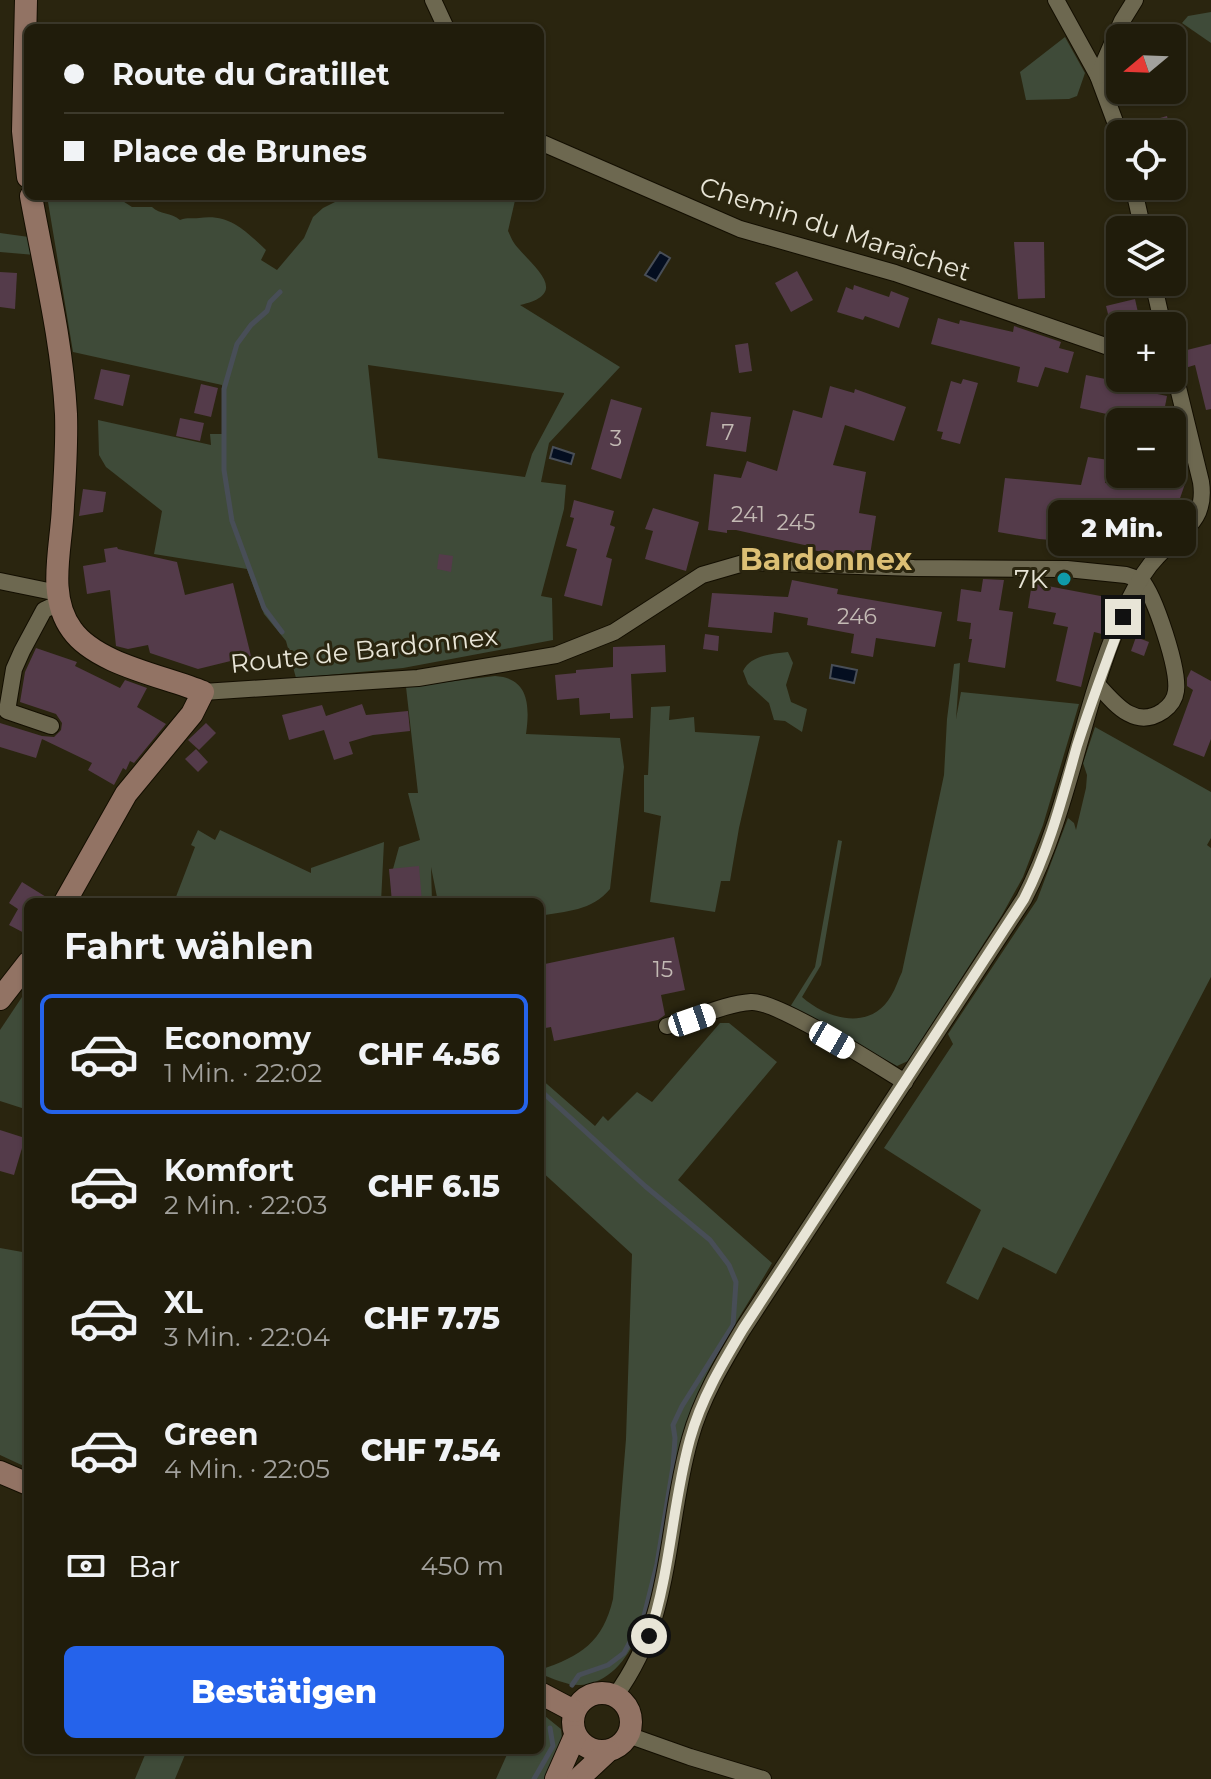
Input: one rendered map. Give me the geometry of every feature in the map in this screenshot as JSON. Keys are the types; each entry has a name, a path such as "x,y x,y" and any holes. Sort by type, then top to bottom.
{"street":[{"path":"25,24 26,0"},
{"path":"433,0 444,24"},
{"path":"1056,0 1098,76 1114,120"},
{"path":"1098,76 1122,21 1135,0"},
{"path":"24,87 24,140"},
{"name":"Chemin du Maraîchet","path":"544,144 740,229 895,273 1106,346"},
{"path":"32,200 56,325 65,402 59,598 71,629 95,651 203,692"},
{"path":"615,1696 636,1663 658,1611 690,1439 716,1375 1024,899 1039,870 1056,824 1097,684 1130,598 1159,554 1194,520 1207,499 1179,392"},
{"name":"Route de Bardonnex","path":"67,898 126,794 192,714 203,692 418,678 556,655 614,632 702,575 747,562 1067,569 1126,575 1141,580"},
{"path":"1097,684 1113,702 1135,717 1152,717 1168,707 1174,698 1176,676 1173,663 1153,598 1141,580"},
{"path":"0,581 59,598"},
{"path":"51,726 7,711 14,669 44,610 59,598"},
{"path":"0,999 24,968"},
{"path":"667,1026 739,1004 759,1002 784,1012 905,1082"},
{"path":"0,1472 24,1482"},
{"path":"578,1779 608,1751 621,1745 631,1726 629,1710 615,1696 600,1693 589,1695 574,1711 572,1723 575,1736 591,1750 608,1751"},
{"path":"544,1695 574,1711"},
{"path":"628,1735 763,1779"},
{"path":"556,1779 575,1736"}],"green space":[{"path":"1211,12 1211,43 1182,23 1188,16"},
{"path":"1065,37 1085,73 1077,96 1026,100 1020,72"},
{"path":"48,200 121,200 132,207 152,207 180,220 219,218 244,230 266,250 261,260 277,270 304,238 313,217 339,200 515,200 508,231 516,246 540,272 546,288 535,300 520,305 620,367 549,443 541,482 566,485 564,509 541,596 552,598 553,640 403,668 296,678 286,641 264,614 247,569 154,554 162,511 106,467 99,455 98,420 211,445 210,434 222,434 222,385 73,352","holes":["368,365 564,393 532,454 525,477 378,458"]},
{"path":"0,233 29,237 35,255 0,252"},
{"path":"788,652 793,663 786,685 791,702 807,709 802,732 785,721 774,720 769,703 748,684 743,671 756,658"},
{"path":"960,663 956,719 961,692 1079,704 1043,825 1023,877 908,1061 897,1066 790,1007 815,967 838,840 842,841 821,965 802,997 836,1016 861,1018 882,1007 894,990 902,972 944,775 954,664"},
{"path":"495,676 506,678 515,682 525,695 528,713 526,734 620,738 624,767 610,889 603,896 587,906 544,915 544,898 437,898 431,867 432,898 418,898 393,869 399,847 420,840 408,793 418,793 406,687"},
{"path":"670,706 669,720 694,717 695,732 760,736 730,881 721,881 715,912 650,902 661,816 644,812 644,775 648,775 651,707"},
{"path":"1095,727 1211,792 1211,838 1207,845 1211,848 1211,977 1056,1274 1003,1247 978,1300 946,1283 981,1210 884,1148 953,1044 948,1034 1037,900 1068,818 1076,830 1086,788 1087,775 1083,763"},
{"path":"198,830 215,840 220,830 311,873 311,868 384,842 381,898 176,898 195,847 191,845"},
{"path":"24,994 24,1109 0,1101 0,1030"},
{"path":"720,1023 729,1023 777,1062 678,1180 772,1263 714,1361 686,1424 658,1575 646,1616 630,1650 609,1675 581,1685 571,1684 544,1675 544,1668 578,1653 596,1637 609,1614 613,1599 626,1439 632,1254 544,1174 544,1081 595,1126 603,1116 608,1121 637,1092 652,1102"},
{"path":"0,1248 24,1252 24,1466 0,1455"},
{"path":"544,1715 561,1729 563,1747 547,1779 496,1779 507,1754 544,1754"},
{"path":"145,1754 185,1754 175,1779 135,1779"}],"water":[{"path":"660,252 670,258 656,281 645,275"},
{"path":"553,447 574,454 571,464 550,458"},
{"path":"832,665 857,670 854,683 830,678"}],"building":[{"path":"1014,242 1044,242 1045,298 1018,299"},
{"path":"797,271 813,300 791,312 775,283"},
{"path":"0,272 17,273 15,309 0,307"},
{"path":"854,285 889,297 891,291 909,298 899,328 865,316 863,320 837,312 846,287 853,290"},
{"path":"1135,299 1138,312 1108,312 1106,306"},
{"path":"938,318 1013,332 1014,326 1061,342 1059,348 1074,352 1068,373 1045,367 1038,387 1017,382 1020,367 931,344"},
{"path":"748,343 752,371 739,373 735,345"},
{"path":"1211,344 1211,409 1206,410 1195,365 1186,368 1186,350"},
{"path":"101,369 130,375 123,406 94,399"},
{"path":"1086,375 1106,379 1106,392 1148,392 1167,396 1165,408 1106,408 1106,414 1080,408"},
{"path":"963,379 978,383 960,444 941,439 943,432 937,431 951,381 961,384"},
{"path":"201,384 218,388 211,417 194,413"},
{"path":"830,386 854,393 855,389 906,407 894,441 845,425 833,465 866,472 859,513 876,516 870,555 832,554 736,530 727,530 727,533 708,530 714,474 741,478 747,461 777,471 793,410 822,418"},
{"path":"611,399 642,408 621,479 591,469"},
{"path":"711,412 751,417 746,452 706,446"},
{"path":"180,418 204,423 200,441 176,436"},
{"path":"1088,457 1106,460 1106,488 1184,488 1175,513 1150,499 1137,528 1123,521 1122,536 1114,536 1113,545 998,532 1005,478 1081,485"},
{"path":"83,489 106,492 103,512 79,516"},
{"path":"574,500 614,511 610,525 615,527 606,557 612,559 602,606 564,596 577,549 566,546 574,518 570,517"},
{"path":"653,508 699,522 686,571 645,559 653,531 645,529"},
{"path":"117,547 177,562 185,595 233,583 251,656 198,669 150,653 148,645 128,649 116,646 110,590 87,594 83,566 106,562 104,549"},
{"path":"439,554 453,556 451,572 437,569"},
{"path":"983,579 1004,580 999,610 1013,612 1005,668 968,662 971,623 957,621 961,589 981,592"},
{"path":"792,580 838,589 837,594 942,612 935,647 876,638 873,657 851,653 854,634 807,625 808,618 774,612 772,633 708,627 712,593 788,597"},
{"path":"1032,583 1111,598 1102,634 1094,632 1081,687 1056,681 1068,627 1053,624 1056,613 1028,608"},
{"path":"705,634 719,636 718,651 703,649"},
{"path":"1136,637 1149,642 1144,656 1131,651"},
{"path":"665,645 666,672 631,674 633,718 610,719 610,713 580,715 579,698 557,700 555,675 613,667 613,647"},
{"path":"36,648 77,662 75,666 120,688 125,680 147,688 137,707 166,724 134,763 130,761 126,770 123,768 114,785 88,770 92,763 42,739 36,758 0,747 0,723 42,736 54,737 61,730 62,723 56,714 20,702 25,672"},
{"path":"1191,670 1211,681 1211,739 1204,757 1173,745 1193,690 1187,686"},
{"path":"362,704 366,715 408,711 410,731 373,735 349,742 353,754 334,760 324,730 289,740 282,715 322,705 326,716"},
{"path":"206,723 216,733 199,750 188,740"},
{"path":"196,749 208,762 198,772 185,759"},
{"path":"419,866 422,898 392,898 389,869"},
{"path":"22,882 48,898 24,898 24,933 9,925 18,909 9,903"},
{"path":"674,937 685,990 661,995 665,1015 658,1020 554,1041 551,1027 544,1028 544,964"},
{"path":"0,1130 24,1138 14,1175 0,1171"}],"waterway":[{"path":"280,292 237,344 224,389 224,470 232,521 264,608 282,632"},
{"path":"544,1094 645,1186 710,1240 729,1265 736,1282 733,1325 673,1425 673,1467 657,1564 644,1616 624,1653 608,1665 579,1675 572,1685"},
{"path":"534,1779 553,1746 550,1728"}],"place":[{"name":"7K","path":"1064,579"}],"district":[{"name":"Bardonnex","path":"826,559"}],"route":[{"path":"649,1636 666,1574 690,1439 716,1375 1024,899 1039,870 1056,824 1097,684 1123,617"}]}
